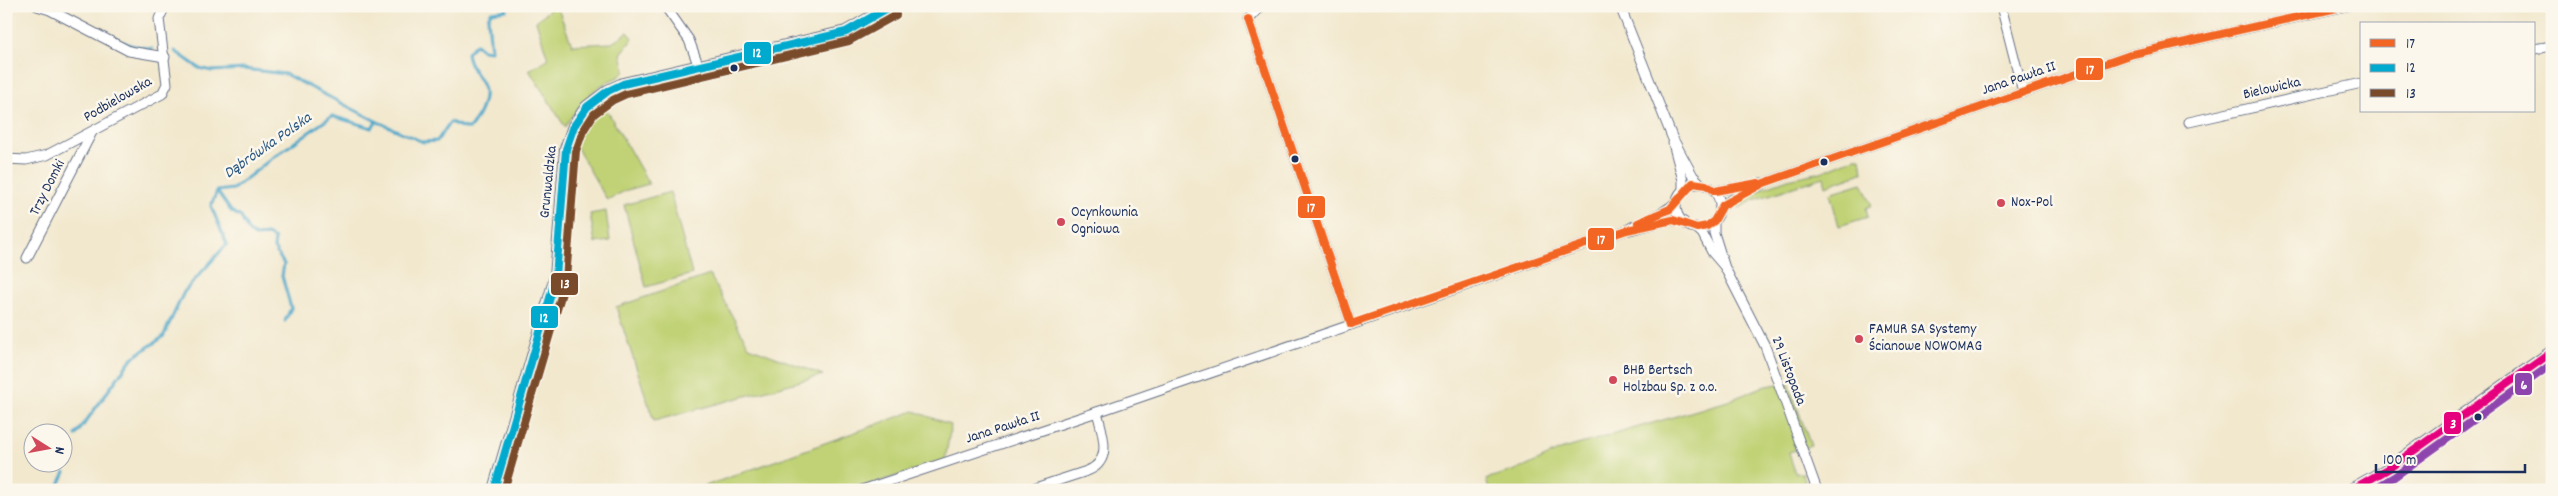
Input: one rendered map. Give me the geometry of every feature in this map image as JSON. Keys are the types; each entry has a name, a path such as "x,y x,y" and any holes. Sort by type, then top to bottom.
{"street":[{"path":"37,6 50,10 129,51 165,58"},
{"name":"Podbielowska","path":"6,159 26,160 47,155 162,94 166,84 165,58 159,19 165,6"},
{"path":"665,6 689,40 699,67"},
{"name":"Grunwaldzka","path":"494,490 556,277 566,149 574,126 587,108 608,91 623,84 846,32 891,6"},
{"path":"1261,6 1248,19 1352,324"},
{"path":"1620,6 1672,137 1693,176 1701,184 1715,191 1720,208 1714,221 1704,227 1695,227 1684,222 1677,211 1677,201 1682,190 1683,180 1672,137"},
{"path":"2001,6 2023,92"},
{"name":"Jana Pawła II","path":"1715,191 1764,183 2149,49 2347,6"},
{"path":"2536,49 2552,46"},
{"name":"Bielowicka","path":"2189,122 2360,83"},
{"name":"Trzy Domki","path":"27,258 92,132"},
{"name":"Jana Pawła II","path":"1720,208 1727,201 1746,194 1764,183"},
{"path":"1682,190 1693,184 1701,184"},
{"name":"Jana Pawła II","path":"862,490 1097,412 1627,230 1642,220 1669,209 1677,201"},
{"name":"Jana Pawła II","path":"1627,230 1642,229 1670,220 1684,222"},
{"name":"29 Listopada","path":"1714,221 1714,233 1724,266 1765,346 1817,490"},
{"name":"29 Listopada","path":"1695,227 1702,233 1712,252 1724,266"},
{"path":"2351,490 2388,469 2552,352"},
{"path":"1029,490 1087,471 1102,458 1105,448 1097,412"}],"green space":[{"path":"554,6 557,6 572,45 612,43 628,32 633,38 621,54 625,70 623,73 602,85 586,98 565,127 529,70 548,59 536,21"},
{"path":"604,105 649,184 627,190 607,200 574,143 593,111"},
{"path":"1855,158 1861,158 1863,172 1859,174 1826,186 1824,177 1754,200 1739,208 1736,198 1788,179 1821,172"},
{"path":"1862,183 1872,205 1866,208 1868,217 1839,226 1830,193"},
{"path":"670,192 692,274 646,287 624,205"},
{"path":"606,211 610,241 595,243 590,214"},
{"path":"710,275 749,347 823,375 654,421 616,307"},
{"path":"1788,382 1811,446 1789,452 1795,473 1803,473 1806,486 1793,490 1489,490 1486,479 1525,467 1560,450 1728,401 1762,387"},
{"path":"914,411 951,425 945,461 852,490 694,490"}],"waterway":[{"path":"53,6 66,13"},
{"name":"Dąbrówka Polska","path":"76,435 132,358 163,337 184,292 227,244 211,206 217,191 233,189 271,159 332,116 372,128 376,121 423,142 437,141 450,122 464,128 470,128 479,113 484,89 471,66 467,53 476,44 483,50 491,51 488,18 491,12 507,10 506,6"},
{"path":"107,35 130,45 152,49"},
{"path":"175,51 199,68 212,71 244,69 285,74 376,121"},
{"path":"217,191 231,211 241,217 249,232 255,236 268,235 275,239 274,248 284,264 282,276 291,308 285,321"},
{"name":"Dąbrówka Polska","path":"54,490 57,489 64,474"}],"transit line":[{"name":"12","path":"494,490 556,277 566,149 574,126 587,107 608,91 623,84 846,32 891,6"},
{"name":"17","path":"1351,324 1627,230 1673,220 1697,228 1707,226 1714,221 1723,205 1764,183 2133,54 2346,6"},
{"name":"13","path":"504,490 566,279 576,151 583,131 594,114 613,100 626,94 849,41 896,15"},
{"name":"17","path":"1248,19 1351,324"},
{"name":"17","path":"1638,223 1670,209 1693,183 1706,185 1715,191 1758,183"},
{"name":"3","path":"2351,490 2388,469 2552,352"},
{"name":"6","path":"2372,490 2394,477 2552,364"}],"place":[{"name":"Nox-Pol","path":"2001,203"},
{"name":"Ocynkownia Ogniowa","path":"1061,222"},
{"name":"FAMUR SA Systemy Ścianowe NOWOMAG","path":"1859,339"},
{"name":"BHB Bertsch Holzbau Sp. z o.o.","path":"1613,380"}]}
